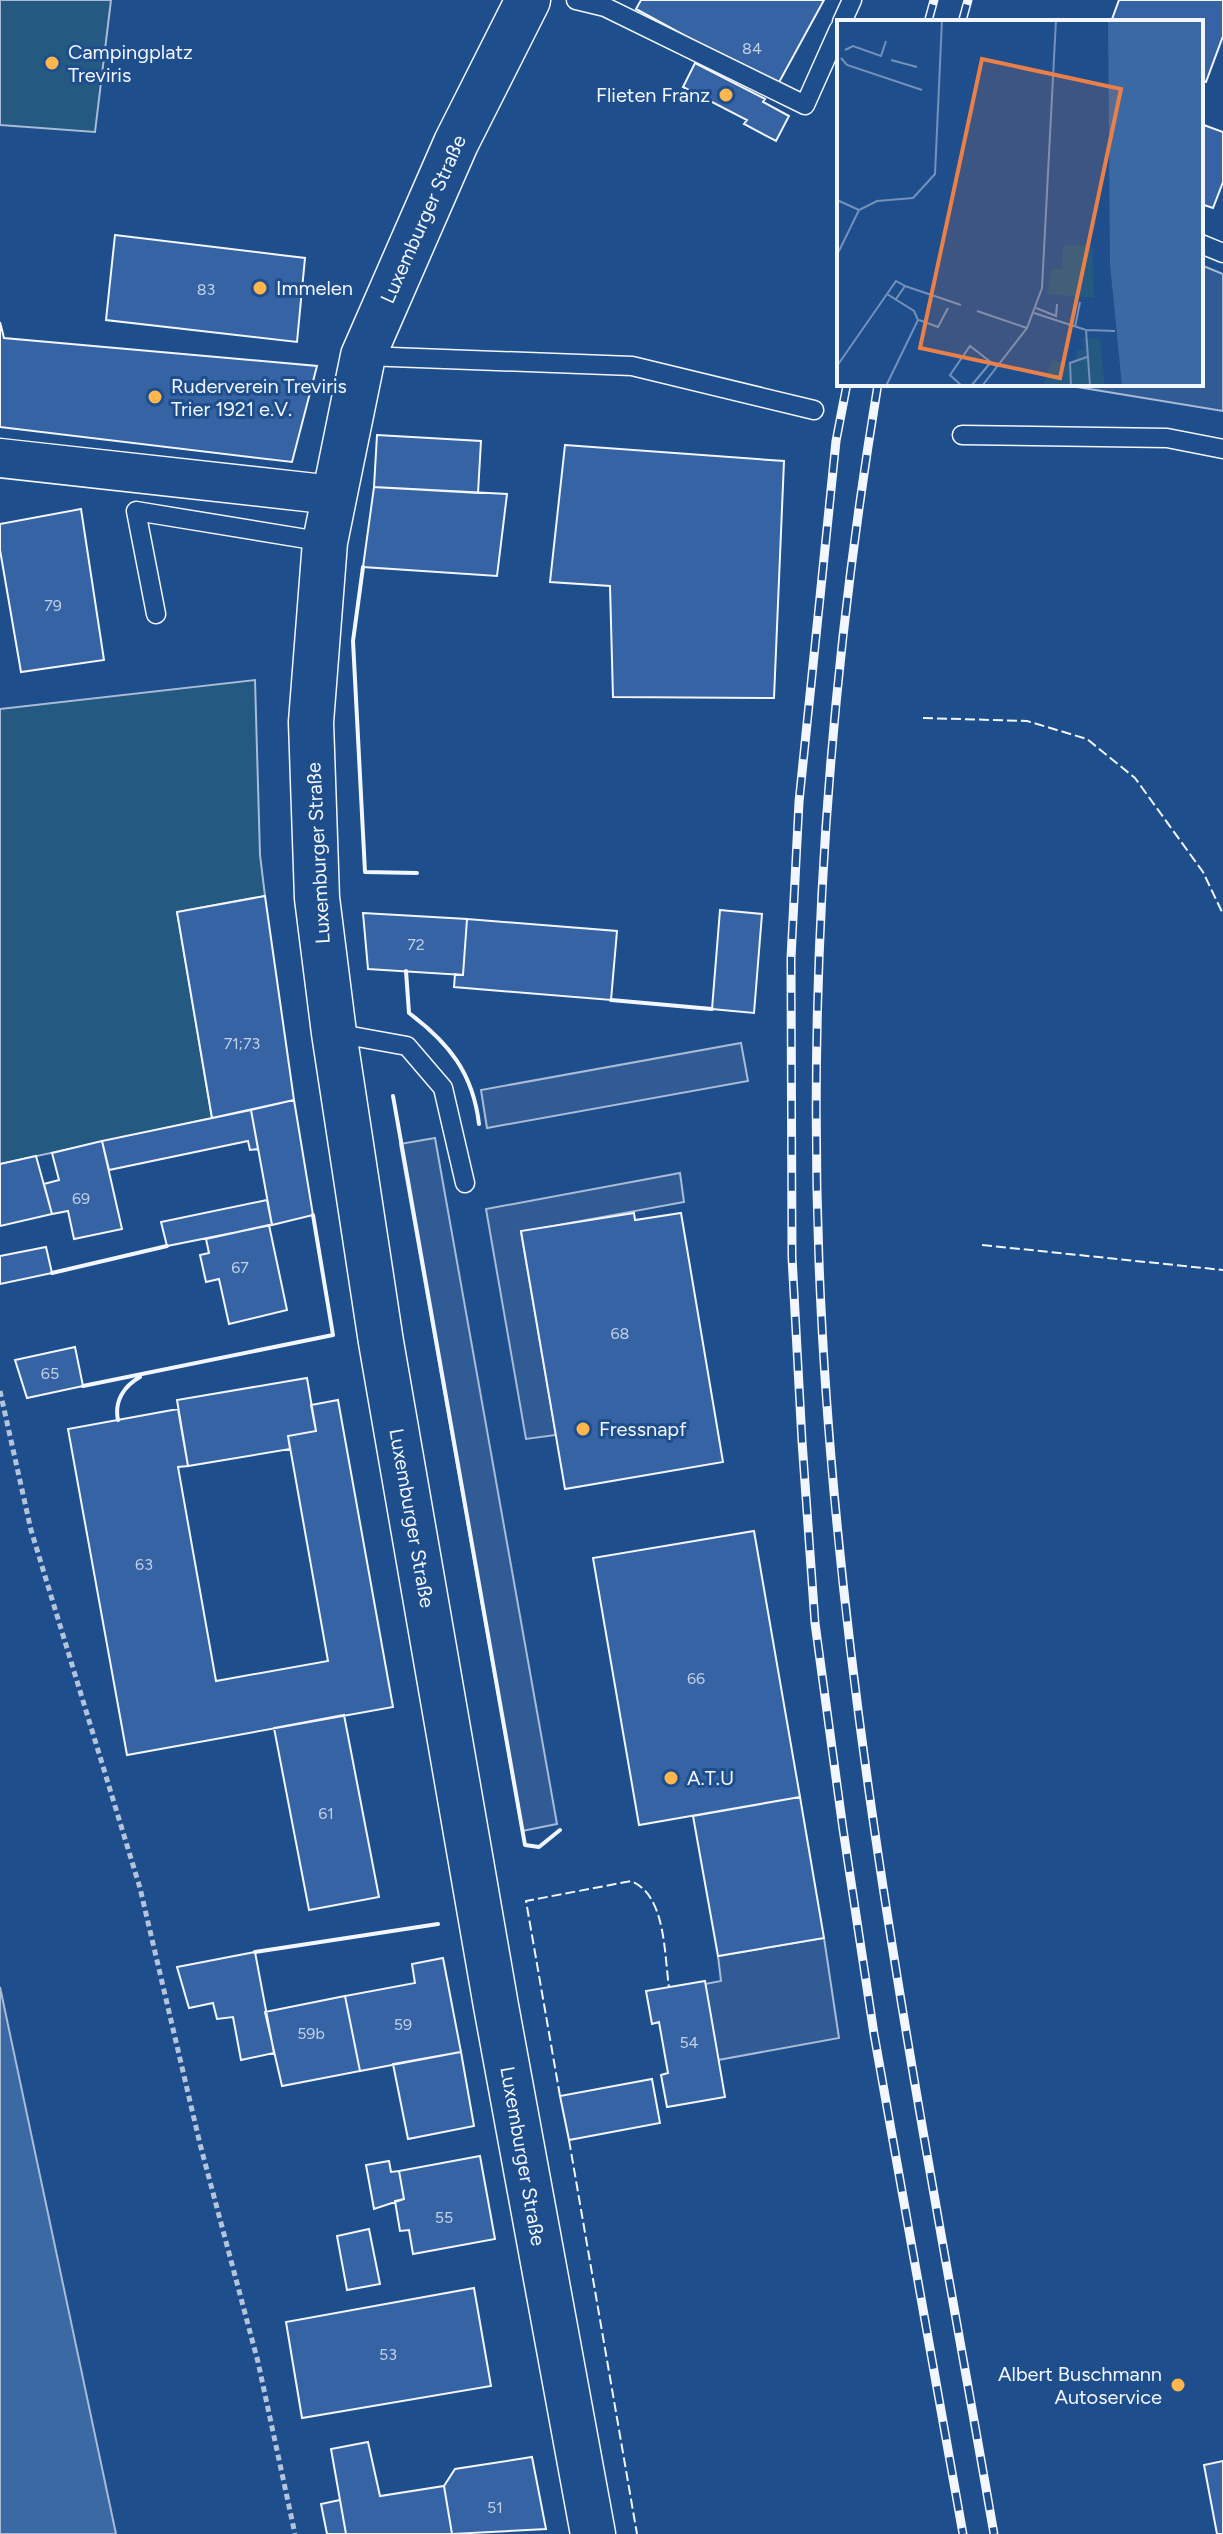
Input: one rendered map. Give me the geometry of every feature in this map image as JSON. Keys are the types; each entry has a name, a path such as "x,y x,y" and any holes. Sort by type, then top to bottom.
{"main road":[{"name":"Luxemburger Straße","path":"528,0 456,143 363,356 325,542 311,722 317,898 334,1033 381,1342 496,2006 593,2534"}],"street":[{"path":"0,458 333,495"}],"lane":[{"path":"576,0 606,4 805,105 837,33"},
{"path":"843,20 852,0"},
{"path":"1203,245 1223,253"},
{"path":"363,356 632,366 814,410"},
{"path":"962,435 1167,438 1223,449"},
{"path":"156,614 136,511 325,542"},
{"path":"334,1033 407,1046 443,1088 465,1183"}],"path":[{"path":"0,1391 31,1530 140,1888 200,2144 258,2362 295,2534"}],"shaded area":[{"name":"Campingplatz Treviris","path":"0,0 111,0 95,132 0,125"},
{"path":"1203,266 1223,274 1223,411 1071,386 1203,386"},
{"path":"255,680 260,855 265,896 177,912 212,1118 0,1164 0,709"},
{"path":"741,1043 748,1081 487,1128 481,1090"},
{"path":"435,1138 557,1824 522,1831 400,1144"},
{"path":"680,1173 684,1202 521,1232 556,1435 526,1439 486,1209"},
{"path":"824,1938 839,2038 718,2060 705,1984 721,1981 718,1956"},
{"path":"0,1987 116,2534 0,2534"}],"building":[{"path":"641,0 824,0 777,86 636,9"},
{"path":"1119,0 1223,0 1223,36 1206,82 1203,81 1203,20 1112,20"},
{"path":"695,63 765,99 763,102 789,116 776,141 744,124 747,120 683,87"},
{"path":"1203,125 1223,132 1223,182 1213,208 1203,205"},
{"path":"115,235 305,258 297,342 106,320"},
{"name":"Ruderverein Treviris Trier 1921 e.V.","path":"0,322 4,338 317,366 292,462 0,427"},
{"path":"377,435 481,441 478,493 374,487"},
{"path":"565,445 784,461 774,698 613,697 610,586 550,582"},
{"path":"374,487 507,494 497,576 363,567"},
{"path":"81,509 104,660 21,672 0,550 0,524"},
{"path":"265,896 294,1100 212,1118 177,912"},
{"path":"720,910 762,914 754,1013 712,1009"},
{"path":"363,913 467,919 463,975 368,969"},
{"path":"467,919 617,931 611,1000 454,987 455,974 463,975"},
{"path":"294,1100 313,1215 272,1225 251,1110"},
{"path":"251,1110 258,1149 250,1150 248,1141 109,1170 102,1141"},
{"path":"102,1141 122,1229 74,1239 68,1211 52,1214 44,1184 59,1180 52,1153"},
{"path":"36,1156 52,1214 0,1226 0,1164"},
{"path":"267,1200 272,1225 167,1246 161,1222"},
{"path":"634,1213 635,1220 681,1213 723,1462 565,1489 521,1231"},
{"path":"269,1225 287,1310 229,1324 219,1279 206,1282 200,1255 209,1253 206,1239"},
{"path":"46,1247 52,1273 0,1284 0,1256"},
{"path":"75,1347 83,1386 27,1398 15,1360"},
{"path":"307,1378 316,1431 288,1436 290,1449 188,1466 177,1400"},
{"path":"338,1400 393,1707 127,1755 68,1429 178,1409 188,1466 178,1467 216,1681 328,1661 288,1436 316,1431 311,1405"},
{"path":"754,1531 800,1797 639,1825 593,1558"},
{"path":"344,1715 379,1897 309,1910 274,1728"},
{"path":"800,1797 824,1938 718,1956 693,1816"},
{"path":"255,1952 274,2053 241,2060 233,2017 217,2019 213,2003 189,2008 177,1967"},
{"path":"443,1958 461,2052 360,2071 345,1996 415,1983 412,1964"},
{"path":"705,1981 725,2097 667,2107 661,2075 668,2073 659,2022 652,2024 646,1991"},
{"path":"345,1996 360,2071 282,2086 265,2012"},
{"path":"461,2052 474,2126 408,2139 393,2064"},
{"path":"652,2079 660,2123 569,2140 560,2096"},
{"path":"480,2156 495,2239 413,2254 409,2230 400,2231 395,2201 404,2199 399,2171"},
{"path":"389,2161 391,2172 399,2171 404,2199 374,2209 366,2165"},
{"path":"369,2229 380,2284 347,2290 337,2236"},
{"path":"474,2288 491,2386 302,2418 286,2322"},
{"path":"368,2442 380,2496 444,2486 452,2534 346,2534 331,2449"},
{"path":"532,2457 546,2529 452,2534 444,2486 455,2469"},
{"path":"1223,2461 1223,2534 1217,2534 1204,2465"},
{"path":"340,2500 346,2534 327,2534 321,2504"}],"railway":[{"path":"929,20 934,0"},
{"path":"963,20 968,0"},
{"path":"847,386 836,441 799,802 791,958 792,1257 815,1623 874,2034 963,2534"},
{"path":"878,386 847,602 826,822 817,1042 819,1262 828,1422 862,1742 911,2059 994,2534"}],"fence":[{"path":"923,718 1027,721 1087,739 1135,778 1203,872 1223,914"},
{"path":"982,1245 1223,1270"},
{"path":"560,2096 526,1901 631,1881 642,1888 657,1912 669,1987"},
{"path":"569,2140 637,2534"}],"wall":[{"path":"363,567 353,641 365,872 417,873"},
{"path":"406,971 409,1013 436,1036 457,1061 471,1089 479,1124"},
{"path":"611,1000 712,1009"},
{"path":"393,1096 525,1845 539,1847 560,1830"},
{"path":"83,1386 333,1335 313,1215"},
{"path":"52,1273 167,1246"},
{"path":"118,1420 122,1395 140,1377"},
{"path":"255,1952 438,1924"}],"place":[{"name":"Campingplatz Treviris","path":"52,63"},
{"name":"Flieten Franz","path":"726,95"},
{"name":"Immelen","path":"260,288"},
{"name":"Ruderverein Treviris Trier 1921 e.V.","path":"155,397"},
{"name":"Fressnapf","path":"583,1429"},
{"name":"A.T.U","path":"671,1778"},
{"name":"Albert Buschmann Autoservice","path":"1178,2385"}]}
